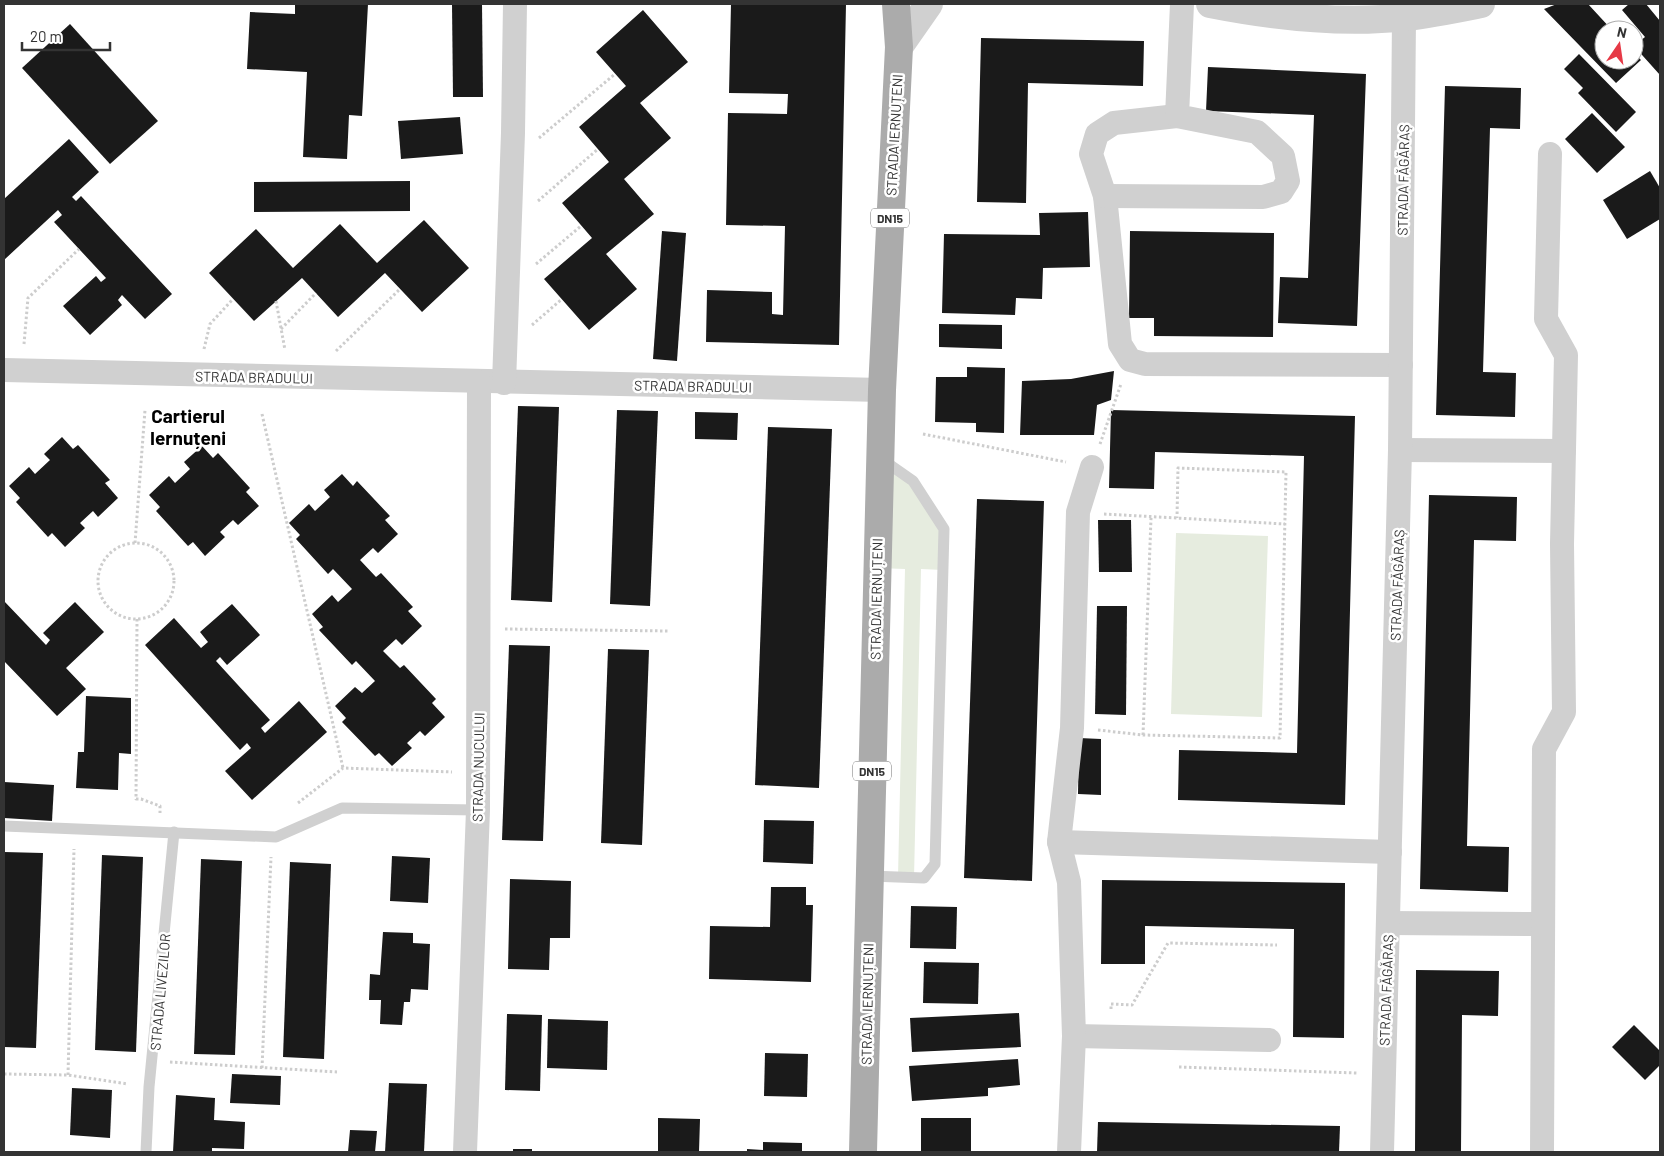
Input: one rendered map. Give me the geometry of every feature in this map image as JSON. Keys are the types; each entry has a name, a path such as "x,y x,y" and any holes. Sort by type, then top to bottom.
{"main road":[{"name":"STRADA IERNUȚENI","path":"863,1152 882,390 899,47 896,4"},
{"name":"STRADA IERNUȚENI","path":"899,47 911,4"}],"street":[{"path":"504,383 513,133 515,4"},
{"path":"899,47 929,4"},
{"path":"1177,116 1182,4"},
{"path":"1210,4 1268,13 1328,18 1404,18 1481,4"},
{"name":"STRADA FĂGĂRAȘ","path":"1382,1152 1400,450 1404,18"},
{"path":"1105,196 1262,197 1281,192 1288,181 1282,156 1257,132 1177,116 1114,123 1097,134 1091,154 1105,196 1120,344 1130,360 1145,364 1401,366"},
{"path":"1542,1152 1544,749 1564,712 1562,544 1566,355 1546,319 1550,154"},
{"name":"STRADA BRADULUI","path":"4,370 504,383 882,390"},
{"name":"STRADA NUCULUI","path":"464,1152 478,810 480,382"},
{"path":"1400,450 1564,451"},
{"path":"1070,1152 1074,1036 1069,882 1059,842 1072,728 1078,512 1092,467"},
{"path":"1059,842 1390,852"},
{"path":"1388,923 1543,924"},
{"path":"1074,1036 1269,1040"}],"lane":[{"path":"870,876 924,878 935,864 944,545 944,529 913,481 880,458"},
{"path":"4,826 276,837 342,808 478,810"},
{"name":"STRADA LIVEZILOR","path":"146,1152 149,1087 174,832"}],"path":[{"path":"536,141 615,74"},
{"path":"533,205 598,149"},
{"path":"530,269 581,226"},
{"path":"23,349 28,298 79,249"},
{"path":"330,357 400,289"},
{"path":"281,329 316,293"},
{"path":"203,354 210,324 233,299"},
{"path":"528,329 562,299"},
{"path":"276,301 286,356"},
{"path":"923,434 1092,467 1130,360"},
{"path":"135,543 145,410"},
{"path":"262,414 344,768"},
{"path":"1072,728 1143,735 1280,738 1286,472 1178,468 1177,518"},
{"path":"1078,512 1152,518 1285,524"},
{"path":"1143,735 1152,518"},
{"path":"135,543 146,544 158,550 168,560 173,572 174,585 170,598 161,609 150,617 137,619 122,617 111,610 101,597 98,584 102,562 111,552 122,545 135,543"},
{"path":"137,619 136,800 141,799 160,806"},
{"path":"479,629 670,631"},
{"path":"291,808 344,768 461,772"},
{"path":"68,1075 75,829"},
{"path":"262,1068 272,837"},
{"path":"1111,1037 1111,1004 1132,1005 1168,943 1277,945"},
{"path":"153,1060 337,1072"},
{"path":"1171,1067 1358,1073"},
{"path":"4,1074 68,1075 149,1087"}],"shaded area":[{"path":"880,458 913,481 944,529 943,570 921,569 914,878 898,877 905,569 877,568"},
{"path":"1176,533 1268,536 1262,717 1171,714"}],"building":[{"path":"295,4 368,4 362,116 349,115 347,159 303,157 307,72 247,69 250,12 295,14"},
{"path":"452,4 482,4 483,97 453,97"},
{"path":"731,4 846,4 839,345 706,342 707,290 772,292 772,314 783,315 785,226 726,225 728,113 787,114 788,94 729,93"},
{"path":"1557,4 1588,4 1603,20 1594,20 1594,60 1544,9"},
{"path":"1629,4 1646,4 1660,21 1660,75 1644,57 1644,20 1631,20 1622,10"},
{"path":"643,10 688,62 640,103 671,138 624,179 654,214 606,254 637,289 589,330 544,279 592,238 562,203 609,162 579,127 626,86 596,52"},
{"path":"70,24 158,121 110,164 22,68"},
{"path":"981,38 1144,41 1143,86 1028,83 1026,203 977,202"},
{"path":"1579,54 1636,112 1616,132 1578,93 1583,88 1564,69"},
{"path":"1208,67 1366,74 1357,326 1278,323 1280,277 1308,278 1314,115 1206,111"},
{"path":"1603,70 1630,70 1616,83"},
{"path":"1445,86 1521,88 1520,129 1490,128 1483,372 1516,373 1515,417 1436,415"},
{"path":"1592,113 1625,147 1597,173 1565,139"},
{"path":"460,117 463,154 401,159 398,121"},
{"path":"69,139 99,172 72,197 76,201 81,196 172,294 145,319 122,295 118,300 122,305 90,335 63,306 96,276 101,282 106,278 54,222 62,215 58,210 4,260 4,199"},
{"path":"1650,171 1660,188 1660,219 1627,239 1603,200"},
{"path":"410,181 410,211 254,212 254,182"},
{"path":"1088,212 1090,267 1043,268 1042,299 1016,298 1015,315 942,313 944,234 1040,235 1039,213"},
{"path":"424,220 469,268 422,312 385,273 338,317 302,278 254,321 209,273 256,229 293,268 340,224 377,263"},
{"path":"662,231 686,233 677,361 653,359"},
{"path":"1130,231 1274,233 1273,337 1154,336 1154,318 1129,318"},
{"path":"939,324 1002,325 1002,349 939,347"},
{"path":"967,367 1005,368 1004,433 976,432 976,423 935,422 936,377 967,377"},
{"path":"1114,371 1111,400 1097,405 1094,435 1020,435 1022,381 1071,379"},
{"path":"518,406 559,407 552,602 511,600"},
{"path":"617,410 658,411 650,606 610,604"},
{"path":"1111,410 1355,416 1345,805 1178,800 1179,750 1297,753 1304,456 1155,452 1154,489 1109,488"},
{"path":"695,412 738,413 737,440 695,439"},
{"path":"768,427 832,429 819,788 755,785"},
{"path":"62,437 73,449 78,445 110,480 105,483 118,498 98,517 93,511 80,523 85,528 65,547 52,533 48,537 16,502 20,498 9,486 29,467 35,474 50,460 44,454"},
{"path":"202,446 213,458 218,453 250,488 246,492 259,506 238,525 233,520 220,532 225,537 205,556 193,542 188,546 156,511 160,507 149,495 169,476 175,483 190,469 184,462"},
{"path":"342,474 353,486 357,481 390,516 385,520 398,534 378,553 373,548 360,560 376,577 381,573 413,607 408,611 422,626 402,645 396,639 383,651 400,668 404,665 436,699 432,703 445,717 425,736 420,731 407,743 412,748 392,766 379,753 375,756 342,722 346,718 335,706 355,687 362,693 375,681 356,661 352,665 319,630 323,627 312,614 332,595 338,602 352,589 333,569 328,574 296,539 300,535 289,523 309,504 315,511 330,497 324,490"},
{"path":"1429,495 1517,497 1516,541 1474,540 1467,846 1509,847 1508,892 1420,889"},
{"path":"977,499 1044,501 1032,881 964,878"},
{"path":"1098,520 1131,520 1132,572 1099,572"},
{"path":"4,601 46,645 50,640 43,633 75,602 104,632 66,668 86,689 57,716 4,661"},
{"path":"232,604 260,635 227,665 220,657 216,661 270,720 261,728 265,733 299,701 327,732 252,800 225,771 251,748 247,743 240,750 145,645 174,618 201,648 208,642 200,632"},
{"path":"1097,606 1127,606 1126,715 1095,714"},
{"path":"509,645 550,646 543,841 502,840"},
{"path":"608,649 649,650 642,845 601,843"},
{"path":"86,696 131,698 131,754 119,753 118,790 76,788 78,752 84,752"},
{"path":"1079,738 1101,739 1101,795 1078,794"},
{"path":"4,782 54,785 52,821 4,818"},
{"path":"764,820 814,821 813,864 763,862"},
{"path":"4,852 43,853 36,1048 4,1047"},
{"path":"102,855 143,857 136,1052 95,1050"},
{"path":"392,856 430,858 428,903 390,901"},
{"path":"201,859 242,861 235,1055 194,1054"},
{"path":"290,862 331,864 324,1059 283,1057"},
{"path":"510,879 571,881 570,938 550,938 549,970 508,969"},
{"path":"1102,880 1345,883 1344,1038 1293,1037 1294,929 1145,926 1145,964 1101,964"},
{"path":"771,887 806,887 806,905 813,905 811,982 709,979 710,926 770,927"},
{"path":"911,906 957,907 956,949 910,948"},
{"path":"383,932 413,933 413,943 430,944 428,990 411,989 410,1002 404,1002 402,1025 380,1024 381,1000 369,1000 370,974 380,975"},
{"path":"924,962 979,963 978,1004 923,1003"},
{"path":"1416,970 1499,971 1498,1016 1462,1015 1461,1152 1415,1152"},
{"path":"1019,1013 1021,1047 912,1052 910,1018"},
{"path":"507,1014 542,1015 540,1091 505,1090"},
{"path":"548,1019 608,1021 607,1070 547,1068"},
{"path":"1634,1025 1660,1051 1660,1065 1645,1080 1612,1047"},
{"path":"765,1053 808,1054 807,1097 764,1096"},
{"path":"1018,1059 1020,1085 988,1088 988,1096 912,1101 909,1066"},
{"path":"232,1074 281,1076 280,1105 230,1103"},
{"path":"389,1083 427,1084 424,1152 385,1152"},
{"path":"72,1088 112,1090 110,1138 70,1135"},
{"path":"176,1095 215,1098 214,1120 245,1122 244,1149 212,1148 212,1152 173,1152"},
{"path":"658,1118 700,1119 699,1152 658,1151"},
{"path":"921,1118 971,1118 971,1152 921,1152"},
{"path":"1098,1122 1340,1126 1339,1152 1097,1152"},
{"path":"350,1130 377,1131 375,1152 348,1152"},
{"path":"763,1142 802,1143 802,1152 747,1152 747,1149 763,1150"},
{"path":"513,1149 532,1149 532,1152 513,1152"}],"district":[{"name":"Cartierul Iernuțeni","path":"188,426"}]}
